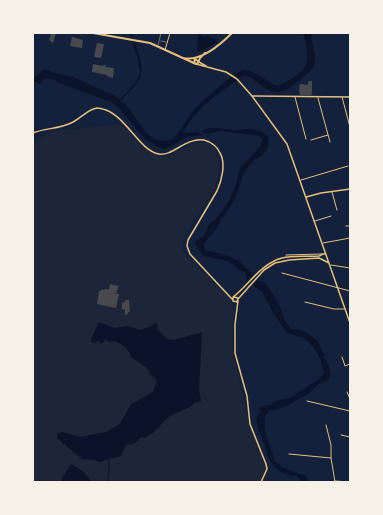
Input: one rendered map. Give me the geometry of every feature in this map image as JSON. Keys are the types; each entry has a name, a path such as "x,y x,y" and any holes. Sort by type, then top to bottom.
{"main road":[{"path":"93,33 150,43 196,64 229,74 241,82 287,144 350,323"},
{"path":"181,57 191,59 205,53 220,44 232,33"},
{"path":"196,64 205,53"},
{"path":"196,64 194,62 197,59 199,62 208,67"},
{"path":"252,96 350,97"},
{"path":"256,103 258,96"},
{"path":"33,133 65,126 94,109 100,108 119,117 143,144 157,154 166,154 196,140 207,141 216,146 223,163 220,183 217,191 188,240 187,246 190,254 233,298 235,302 238,300"},
{"path":"306,197 350,189"},
{"path":"321,259 324,248"},
{"path":"233,298 268,264 281,258 326,254"},
{"path":"256,276 266,268 278,262 292,259 321,259 330,264"},
{"path":"247,286 236,306 234,343 235,353 247,396 250,424 266,464 266,469 261,482"},
{"path":"233,298 237,297 238,300"},
{"path":"233,298 236,306"}],"street":[{"path":"165,50 170,33"},
{"path":"295,97 306,140"},
{"path":"318,97 330,142"},
{"path":"342,98 350,127"},
{"path":"311,140 328,134"},
{"path":"300,180 348,166"},
{"path":"332,192 337,210"},
{"path":"315,222 331,216"},
{"path":"322,243 350,238"},
{"path":"286,255 322,254"},
{"path":"330,264 350,268"},
{"path":"282,273 350,291"},
{"path":"305,302 334,309 345,309"},
{"path":"342,357 345,366 350,364"},
{"path":"347,392 350,400"},
{"path":"307,401 350,411"},
{"path":"326,425 331,445 331,458 335,482 350,482"},
{"path":"342,435 350,437"},
{"path":"288,454 331,458"}],"lane":[{"path":"158,46 161,33"},
{"path":"159,40 167,43"}],"shaded area":[{"path":"130,33 132,33 134,39 142,70 138,82 121,101 131,111 147,133 161,141 171,140 174,138 191,113 217,88 239,72 244,70 252,72 277,86 296,76 304,68 307,59 307,49 303,33 312,33 311,36 316,60 313,68 309,72 293,86 284,91 270,91 244,75 201,108 188,124 183,133 198,132 203,135 186,137 164,149 145,139 117,106 111,102 54,80 46,78 40,84 33,81 33,79 42,70 48,70 73,77 120,99 136,82 140,74 138,60"},
{"path":"200,34 203,37 209,36 210,38 217,39 217,42 199,52 197,51 197,42"},
{"path":"115,124 125,127 145,148 156,155 163,156 198,143 206,143 212,146 217,155 218,172 215,188 185,235 182,246 184,253 230,299 234,309 232,346 247,415 249,414 251,425 269,469 263,482 33,482 33,145 48,132"},
{"path":"209,128 235,130 249,129 261,131 268,136 268,147 266,152 257,159 252,155 258,150 261,144 262,139 259,136 220,131 206,134 201,131"},
{"path":"249,159 254,162 244,174 234,201 226,214 220,220 216,229 204,244 205,250 226,255 239,261 253,275 248,280 245,272 239,270 228,261 203,256 195,243 204,236 209,224 215,220 229,201 235,187 239,171"},
{"path":"257,280 265,283 273,294 282,311 284,319 291,329 304,331 317,340 325,356 323,358 327,361 331,374 329,379 319,384 308,394 289,405 277,410 270,410 265,416 265,432 275,461 282,467 301,475 306,475 308,482 302,482 297,476 282,473 274,466 269,458 256,418 260,413 260,407 269,405 278,400 290,398 320,378 324,374 321,361 315,349 304,338 287,333 274,314 262,292 253,285"},
{"path":"99,322 114,328 128,326 140,330 152,326 155,323 158,325 157,329 167,339 174,340 202,332 199,390 201,401 194,403 190,407 168,417 154,432 145,438 141,437 134,444 126,445 121,456 99,462 80,457 57,438 58,433 63,432 80,437 106,432 120,424 131,404 153,392 157,381 150,374 147,368 131,357 128,350 123,345 112,341 109,342 105,339 103,343 100,344 100,342 97,341 92,343 91,339"},
{"path":"71,464 84,472 92,482 61,482"}],"building":[{"path":"51,33 56,33 53,43 49,40"},
{"path":"72,37 83,40 82,48 70,46"},
{"path":"97,43 104,44 101,58 94,57"},
{"path":"93,64 103,66 106,65 105,67 114,68 113,78 107,75 92,72"},
{"path":"312,81 312,94 300,95 300,84 308,85 308,82"},
{"path":"110,284 119,286 116,293 112,293 119,294 116,308 97,304 99,291 101,291 101,289 109,289"},
{"path":"125,300 129,300 130,312 125,315 125,310 122,309 122,303 125,302"}],"waterway":[{"path":"247,164 258,153"},
{"path":"107,482 109,460"}]}
